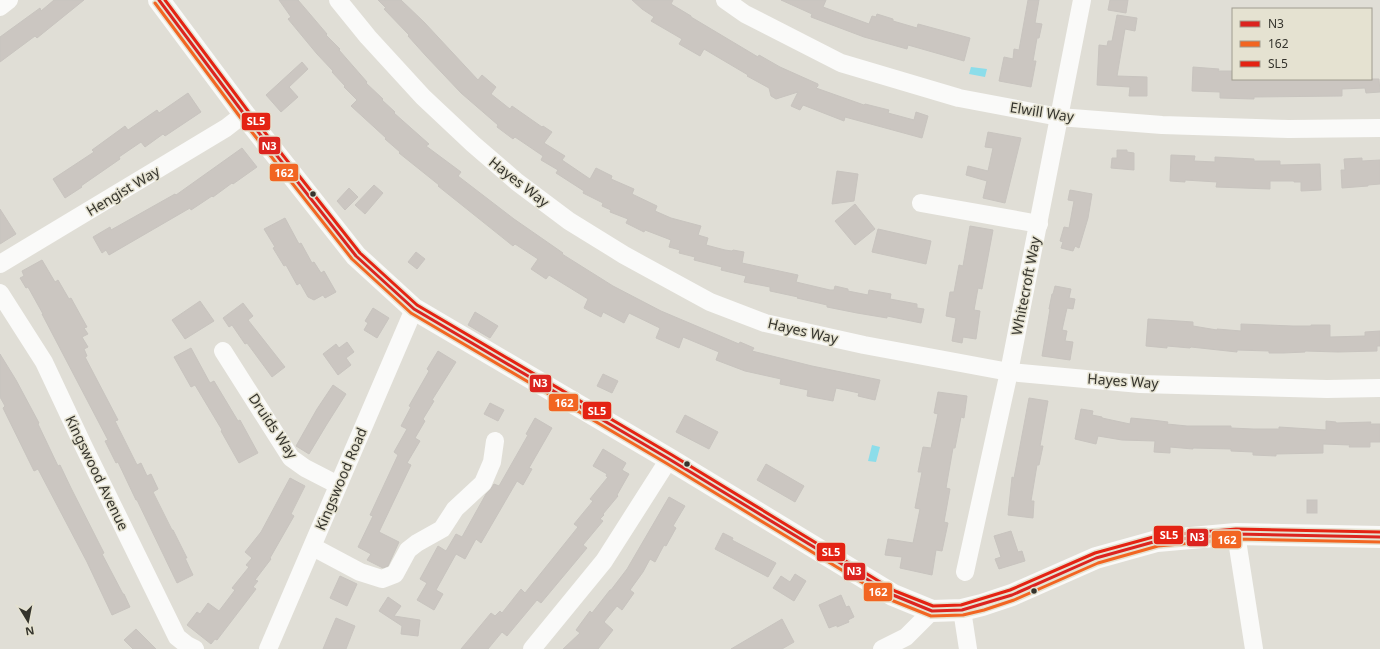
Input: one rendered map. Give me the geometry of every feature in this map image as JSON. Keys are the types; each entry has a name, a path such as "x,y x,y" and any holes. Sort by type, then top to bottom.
{"main road":[{"path":"159,0 244,114 356,256 414,309 669,459 894,594 932,611 962,610 982,606 1012,595 1096,558 1157,541 1236,534 1380,537"}],"street":[{"path":"0,7 10,0"},
{"name":"Hayes Way","path":"338,0 368,37 423,97 516,182 569,221 624,255 710,302 765,323 864,346 1009,372 1140,384 1327,389 1380,388"},
{"name":"Elwill Way","path":"725,0 745,14 841,63 959,98 1059,117 1162,125 1289,129 1380,128"},
{"name":"Whitecroft Way","path":"965,572 1009,372 1082,0"},
{"name":"Hengist Way","path":"0,264 226,128 244,114"},
{"path":"921,203 1039,224"},
{"name":"Kingswood Avenue","path":"0,293 44,362 177,637 195,649"},
{"name":"Kingswood Road","path":"268,649 414,309"},
{"name":"Druids Way","path":"223,351 291,458 305,468 338,485"},
{"path":"312,547 360,572 382,579 395,574 408,550 442,529 455,509 483,483 492,462 495,441"},
{"path":"532,649 604,561 669,459"},
{"path":"1236,534 1254,649"},
{"path":"962,610 968,649"},
{"path":"882,649 906,637 932,611"}],"water":[{"path":"971,67 987,69 985,77 969,74"},
{"path":"872,445 880,447 876,462 868,461"}],"building":[{"path":"54,0 84,0 37,38 35,36 0,62 0,37 40,8 41,11"},
{"path":"279,0 298,0 327,34 326,35 340,49 339,50 367,82 366,83 383,99 382,100 395,112 394,113 429,144 426,146 461,172 458,176 514,219 563,253 562,254 613,286 661,311 739,344 740,342 754,348 752,351 812,366 880,380 875,400 858,396 859,393 836,388 833,401 807,396 808,390 780,384 781,379 745,371 716,360 719,352 683,337 679,348 656,338 660,328 629,313 624,323 603,312 601,317 584,308 588,299 549,275 546,279 531,269 538,259 515,244 513,246 438,186 439,185 399,153 400,152 385,139 386,138 351,106 357,100 344,87 345,86 332,72 333,71 288,19 291,17"},
{"path":"378,0 401,0 424,22 478,80 482,75 496,87 491,94 510,109 512,106 542,127 543,126 552,132 544,143 565,156 562,160 590,179 596,168 612,176 611,179 634,189 632,194 657,206 655,211 671,218 701,226 698,235 708,238 706,245 725,250 744,252 742,263 798,275 796,282 830,290 834,290 835,286 848,289 848,291 868,295 869,290 891,294 890,299 917,304 917,308 924,309 921,323 827,307 827,305 770,291 770,287 744,282 746,276 721,270 722,267 694,260 695,257 679,253 680,250 669,247 671,240 645,230 644,232 626,223 628,219 610,212 611,210 602,206 603,203 583,193 584,191 556,173 558,170 541,160 543,156 515,137 513,139 497,127 498,125 461,93 426,56 408,36 409,35 384,9 386,8"},
{"path":"632,0 673,0 671,4 691,17 758,57 759,55 780,67 818,84 816,88 864,105 889,110 888,113 914,120 916,112 928,116 922,138 845,117 844,121 803,105 800,110 791,106 798,92 776,99 771,96 769,88 704,49 700,56 679,44 682,39 651,21 654,17"},
{"path":"781,0 826,0 823,7 869,24 872,16 876,17 877,14 893,19 893,21 917,28 918,24 970,38 964,61 908,45 907,49 864,37 811,17 812,14"},
{"path":"1028,0 1039,0 1035,23 1042,24 1039,38 1037,38 1033,61 1036,61 1031,87 999,81 1004,57 1013,59 1014,49 1019,50"},
{"path":"1110,0 1128,0 1126,13 1108,10"},
{"path":"1117,15 1137,18 1135,31 1125,29 1117,76 1147,77 1147,96 1129,96 1130,87 1097,85 1099,45 1107,46 1108,41 1112,41"},
{"path":"302,62 308,69 289,87 298,97 281,112 266,95"},
{"path":"1193,67 1219,69 1218,71 1232,71 1232,80 1379,79 1380,92 1366,93 1365,88 1342,89 1342,96 1254,97 1254,99 1220,98 1220,92 1192,91"},
{"path":"188,93 201,112 165,136 163,134 145,147 141,142 119,157 120,159 81,186 82,187 65,198 53,179 94,152 92,150 125,126 128,130 157,110 159,113"},
{"path":"988,132 1021,138 1005,203 983,198 987,181 966,175 968,166 988,171 993,148 985,147"},
{"path":"242,148 257,167 191,210 190,208 109,255 106,250 102,253 93,237 110,227 111,230 175,194 176,195"},
{"path":"1117,150 1127,150 1127,152 1134,153 1134,170 1111,168 1112,158 1117,158"},
{"path":"1171,155 1195,156 1194,161 1215,162 1215,157 1254,159 1254,161 1280,161 1280,165 1320,164 1321,190 1301,191 1301,182 1294,181 1270,181 1270,189 1216,187 1217,182 1185,180 1185,182 1170,181"},
{"path":"1362,158 1362,161 1380,160 1380,184 1342,188 1341,170 1345,170 1344,159"},
{"path":"837,171 858,174 854,201 832,204"},
{"path":"374,185 383,193 365,214 355,205"},
{"path":"349,188 358,197 345,210 337,201"},
{"path":"1070,190 1092,194 1088,218 1079,248 1075,246 1073,251 1061,248 1063,242 1060,241 1064,227 1069,228 1074,201 1068,200"},
{"path":"855,204 875,229 855,245 835,221"},
{"path":"0,209 16,234 0,244"},
{"path":"285,218 299,244 301,243 312,263 314,262 321,273 324,271 336,292 325,298 323,295 314,300 308,297 300,283 297,285 286,265 284,266 273,248 275,247 264,229"},
{"path":"970,226 993,230 982,289 978,288 974,310 980,311 976,339 963,337 962,343 952,341 956,318 946,316 950,292 954,292 959,265 963,266"},
{"path":"878,229 931,241 926,264 872,252"},
{"path":"416,252 425,259 417,269 408,262"},
{"path":"42,260 55,282 58,280 69,299 71,298 87,327 84,328 88,334 82,337 88,347 84,349 87,356 85,357 118,420 115,421 137,465 141,463 147,476 151,474 158,489 153,492 187,558 185,558 193,575 177,583 118,462 116,463 105,441 108,440 43,314 28,287 26,288 20,278 24,276 22,271"},
{"path":"1055,286 1071,289 1069,298 1075,299 1073,309 1067,308 1062,330 1067,331 1065,341 1073,342 1070,360 1042,356 1049,309"},
{"path":"200,301 214,321 185,339 172,320"},
{"path":"243,303 253,316 248,320 285,367 272,377 247,343 245,344 232,325 229,327 223,318"},
{"path":"373,308 389,318 377,338 364,330 368,323 365,321"},
{"path":"475,312 498,326 490,338 468,325"},
{"path":"1148,319 1193,322 1193,326 1217,330 1241,331 1241,324 1293,326 1330,325 1330,337 1365,336 1365,332 1380,331 1380,346 1377,346 1377,351 1305,351 1269,353 1269,351 1237,350 1237,352 1191,347 1167,346 1167,348 1146,346"},
{"path":"347,342 354,352 346,358 351,365 338,375 323,354 336,344 339,348"},
{"path":"191,348 210,383 214,381 238,421 240,420 258,453 239,463 221,431 222,430 195,385 191,387 174,357"},
{"path":"438,351 456,362 432,400 434,401 423,419 425,421 415,438 420,441 407,463 411,465 379,532 399,542 388,566 383,568 367,560 371,554 358,547 373,516 370,515 398,455 394,452 407,429 401,426 411,407 409,406 429,371 427,369"},
{"path":"0,354 39,423 38,424 58,466 60,465 104,553 102,554 130,607 112,615 87,562 38,469 34,471 3,408 5,406 0,397"},
{"path":"603,374 618,381 612,393 597,386"},
{"path":"333,385 346,394 309,454 296,446 317,409"},
{"path":"938,392 967,396 964,418 961,417 955,448 953,448 946,488 950,489 944,522 948,523 942,551 936,550 932,575 900,568 902,557 885,555 888,539 913,543 920,509 915,508 922,472 918,472 923,447 931,448 938,414 934,413"},
{"path":"1029,398 1048,401 1040,446 1043,446 1039,465 1037,465 1031,501 1034,501 1033,518 1008,515 1012,477 1014,478"},
{"path":"490,403 504,410 498,421 484,414"},
{"path":"1081,409 1093,411 1092,415 1130,424 1131,418 1168,422 1167,424 1187,426 1231,426 1231,428 1253,429 1279,429 1279,427 1326,430 1326,421 1336,423 1371,422 1370,424 1380,424 1380,442 1370,442 1370,447 1349,447 1350,445 1323,444 1323,453 1276,454 1276,456 1253,455 1253,452 1231,451 1231,449 1193,449 1170,447 1170,453 1154,452 1155,441 1122,440 1098,436 1096,444 1075,439"},
{"path":"685,415 718,432 709,449 676,432"},
{"path":"535,418 552,428 529,468 532,469 523,485 517,481 481,543 476,539 465,559 456,554 436,590 443,594 434,610 417,600 427,583 420,579 438,546 446,551 456,534 462,537 486,494 494,484 499,486 528,435 526,434"},
{"path":"603,449 626,463 622,470 629,474 617,495 618,496 600,519 603,521 583,545 587,548 541,603 537,600 507,636 502,632 488,649 461,649 491,613 495,616 500,611 502,613 521,589 525,593 578,527 574,524 593,501 590,499 608,477 606,476 607,474 593,466"},
{"path":"766,464 804,486 795,502 757,480"},
{"path":"290,478 305,486 291,514 294,516 270,558 271,559 255,580 258,581 253,587 256,589 217,640 215,639 211,644 187,625 197,612 200,614 208,603 219,611 235,590 232,588 249,567 246,565 252,558 245,552 261,532"},
{"path":"669,497 685,506 673,526 676,528 666,546 664,545 655,562 650,559 630,590 634,593 622,610 617,606 604,622 613,630 598,649 563,649 580,633 576,630 590,611 592,613 627,569"},
{"path":"1307,500 1317,500 1317,513 1307,513"},
{"path":"1011,531 1018,552 1022,551 1025,561 999,569 995,559 1001,557 994,536"},
{"path":"723,533 733,538 732,540 776,563 768,577 715,549"},
{"path":"795,574 806,581 794,601 773,588 781,576 790,582"},
{"path":"340,576 357,584 347,606 330,598"},
{"path":"841,595 846,607 849,606 854,617 848,620 849,622 837,627 837,625 829,628 819,605"},
{"path":"388,597 401,606 394,616 420,620 418,636 401,634 402,626 379,611"},
{"path":"336,618 355,626 346,649 323,649"},
{"path":"782,619 794,642 782,649 731,649"},
{"path":"136,629 156,649 133,649 124,640"}],"transit line":[{"name":"N3","path":"159,0 244,114 356,256 414,309 669,459 893,595 932,611 962,610 1012,595 1096,558 1157,541 1236,534 1380,537"},
{"name":"SL5","path":"165,0 248,111 360,253 417,305 672,455 895,591 933,606 961,605 1010,590 1095,553 1157,536 1236,529 1380,532"},
{"name":"162","path":"155,3 240,117 352,259 411,313 666,463 891,600 931,616 963,615 1014,600 1098,563 1158,546 1236,539 1380,542"}]}
